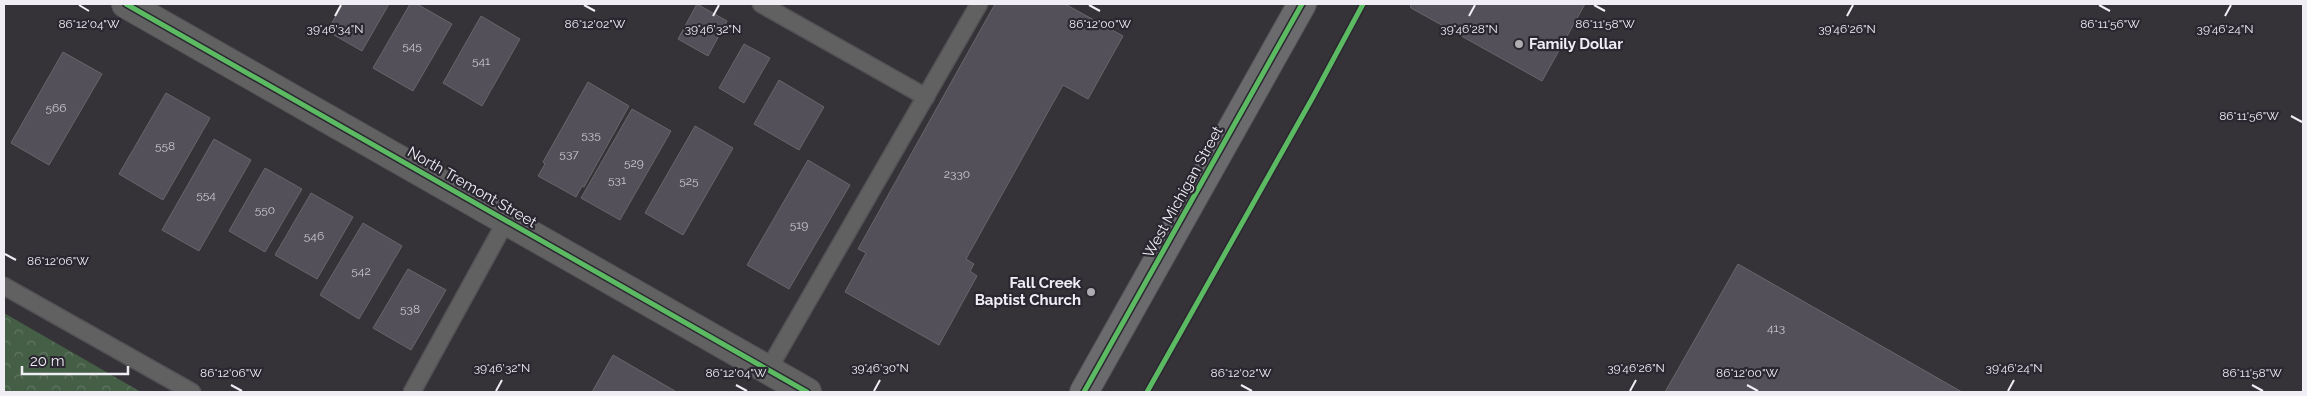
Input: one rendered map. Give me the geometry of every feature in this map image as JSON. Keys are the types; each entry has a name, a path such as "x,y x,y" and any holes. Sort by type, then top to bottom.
{"main road":[{"name":"West Michigan Street","path":"1084,392 1302,4"}],"street":[{"name":"North Tremont Street","path":"126,4 807,392"}],"lane":[{"path":"761,4 926,97"},
{"path":"768,370 979,4"},
{"path":"412,392 506,221"},
{"path":"4,286 192,392"}],"green space":[{"path":"4,313 141,392 4,392"}],"building":[{"path":"343,4 389,4 362,51 327,31"},
{"path":"410,4 417,4 452,24 413,91 373,68"},
{"path":"697,4 727,21 708,56 678,39"},
{"path":"995,4 1065,4 1123,36 1088,99 1063,85 966,259 974,264 970,271 977,276 939,345 845,292 866,253 858,249"},
{"name":"Family Dollar","path":"1410,4 1585,4 1542,81 1411,8"},
{"path":"481,16 520,39 482,106 443,83"},
{"path":"744,44 770,58 744,103 719,88"},
{"path":"63,52 102,74 49,165 11,143"},
{"path":"779,80 824,107 799,150 754,124"},
{"path":"588,82 629,106 584,187 582,186 576,197 538,176 545,164 543,162"},
{"path":"166,93 210,118 163,200 119,174"},
{"path":"632,109 671,131 620,220 581,198"},
{"path":"695,126 733,148 683,235 645,213"},
{"path":"214,139 251,160 199,251 162,230"},
{"path":"808,160 850,185 789,289 747,265"},
{"path":"265,168 302,189 265,252 229,231"},
{"path":"311,193 353,217 317,279 275,255"},
{"path":"363,223 402,246 359,319 320,295"},
{"path":"1738,264 1962,392 1665,392"},
{"path":"408,269 446,290 411,350 373,328"},
{"path":"613,355 675,391 675,392 592,392"}],"cycle path":[{"path":"126,4 807,392"},
{"path":"1084,392 1302,4"},
{"path":"1147,392 1313,97 1363,4"}],"place":[{"name":"Family Dollar","path":"1519,44"},
{"name":"Fall Creek Baptist Church","path":"1091,292"}]}
